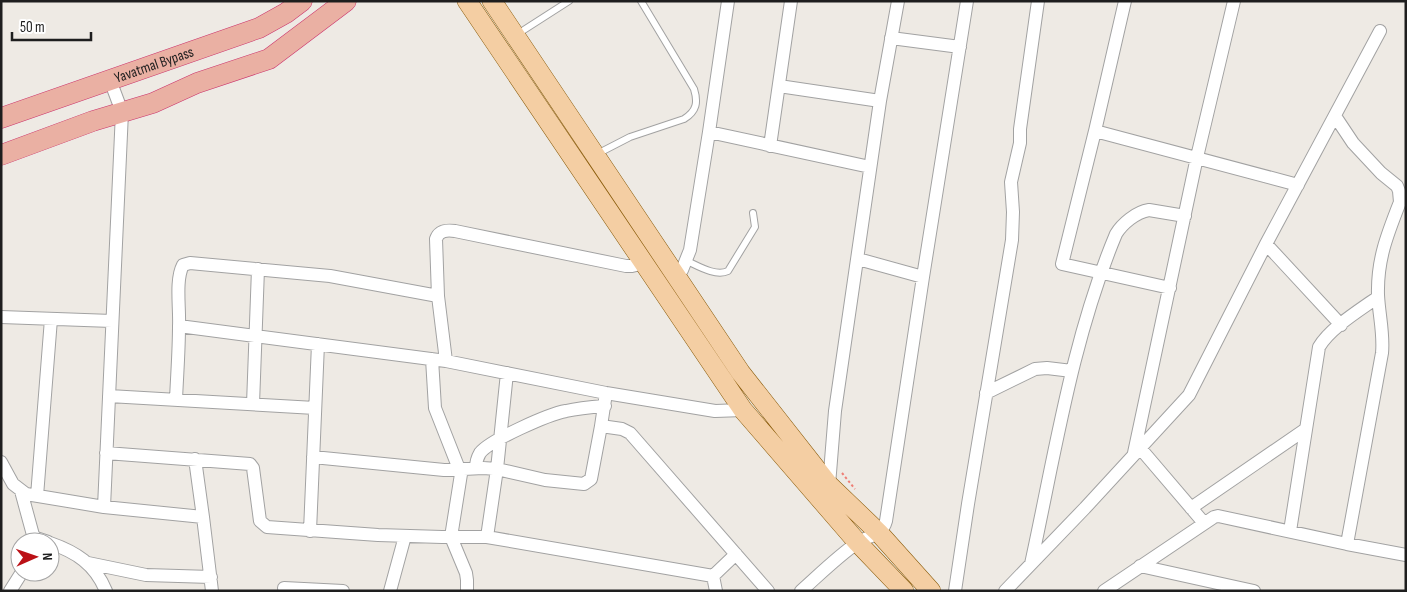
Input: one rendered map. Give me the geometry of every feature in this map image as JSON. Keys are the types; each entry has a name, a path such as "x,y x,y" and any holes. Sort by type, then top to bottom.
{"highway":[{"name":"Yavatmal Bypass","path":"1,118 259,28 286,14 302,1"},
{"path":"1,155 152,103 197,83 269,59 346,1"}],"main road":[{"path":"467,1 743,410 858,543 904,591"},
{"path":"492,1 595,155 681,268 741,373 829,484 879,533 931,591"}],"street":[{"path":"681,268 709,132 728,1"},
{"path":"770,146 791,1"},
{"path":"829,484 836,411 870,167 898,1"},
{"path":"801,591 858,543 879,533 884,528 886,521 967,1"},
{"path":"956,591 986,393 1012,240 1011,182 1020,143 1020,129 1038,1"},
{"path":"1126,1 1062,264 1170,288"},
{"path":"1137,451 1185,216 1234,1"},
{"path":"1005,591 1018,585 1031,564 1189,395 1266,244 1380,31"},
{"path":"892,38 960,47"},
{"path":"104,507 122,112 110,80"},
{"path":"779,86 880,101"},
{"path":"1335,116 1353,142 1381,173 1397,186 1400,202 1385,240 1379,266 1378,297 1383,344 1382,353 1347,544"},
{"path":"1095,131 1298,185"},
{"path":"709,132 870,167"},
{"path":"1031,564 1072,371 1100,273 1119,230 1136,214 1149,210 1185,216"},
{"path":"446,361 438,296 436,239 438,234 449,230 626,266 644,263"},
{"path":"1266,244 1341,325"},
{"path":"858,259 923,276"},
{"path":"176,400 179,279 183,265 190,263 330,276 438,296"},
{"path":"253,404 258,269"},
{"path":"1290,531 1319,347 1341,325 1378,297"},
{"path":"1,317 112,321"},
{"path":"37,496 51,320"},
{"path":"179,326 446,361 508,373 605,399 716,411 743,410"},
{"path":"310,531 318,344"},
{"path":"432,359 435,408 460,469 461,480 451,538 466,573 467,591"},
{"path":"986,393 1035,369 1047,368 1072,371"},
{"path":"487,537 508,373"},
{"path":"109,396 315,408"},
{"path":"313,457 444,470 476,468 497,470 545,480 584,484 589,482 591,478 605,399"},
{"path":"476,468 481,452 501,438 555,414 605,399"},
{"path":"601,426 622,428 630,433 768,591"},
{"path":"1191,508 1306,429"},
{"path":"1137,451 1204,524"},
{"path":"106,454 250,464 253,468 260,521 267,527 405,536 487,537 713,576"},
{"path":"195,459 204,517 212,591"},
{"path":"1,462 13,484 26,494 104,507 204,517"},
{"path":"21,491 33,532"},
{"path":"1104,591 1218,516 1406,555"},
{"path":"390,591 405,536"},
{"path":"60,547 74,552 88,563 106,591"},
{"path":"713,576 736,554"},
{"path":"88,563 146,576 211,577"},
{"path":"1140,566 1254,591"},
{"path":"713,576 716,591"},
{"path":"284,588 343,591"}],"lane":[{"path":"515,35 568,1"},
{"path":"595,155 630,137 684,119 695,110 694,89 641,1"},
{"path":"681,268 717,273 728,271 755,227 753,213"}]}
